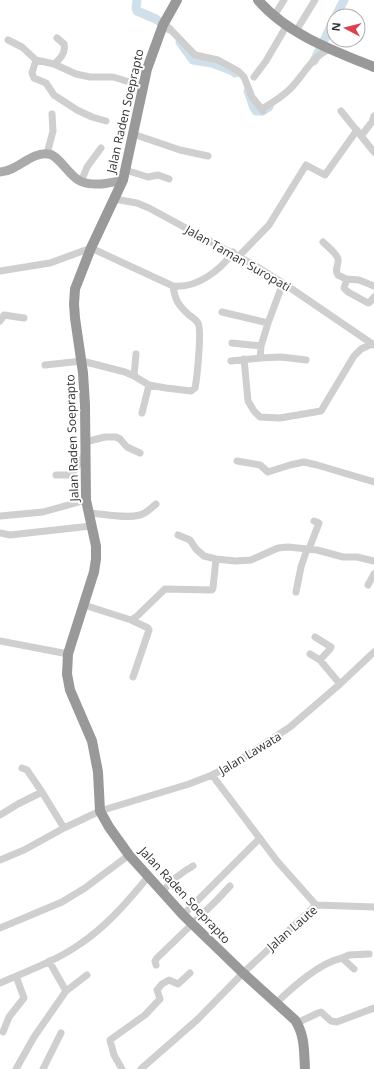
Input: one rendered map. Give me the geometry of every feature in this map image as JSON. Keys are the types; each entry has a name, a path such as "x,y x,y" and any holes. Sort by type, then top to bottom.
{"highway":[{"name":"Jalan Raden Soeprapto","path":"177,0 163,24 152,52 143,86 124,175 91,248 75,289 75,318 82,361 85,405 84,456 86,500 96,546 96,559 94,572 68,654 67,682 92,741 98,772 100,811 109,827 129,855 182,914 297,1023 304,1046 305,1069"},
{"path":"258,0 274,16 287,25 326,47"},
{"path":"329,48 374,67"}],"main road":[{"path":"0,172 13,169 37,155 47,154 54,156 68,172 81,182 102,184 124,175"}],"street":[{"path":"274,16 284,0"},
{"path":"296,31 315,0"},
{"path":"163,24 172,31 195,55 218,60 238,70 244,78 252,97 262,110 289,90 317,56 329,48"},
{"path":"254,76 266,62 287,25"},
{"path":"54,64 61,58 64,53 65,46 64,43 56,38"},
{"path":"8,40 22,47 36,60 54,64 83,76 113,76 143,86"},
{"path":"36,60 32,73 34,78 46,83 54,94 77,110 92,117 106,121"},
{"path":"341,111 374,152"},
{"path":"47,154 53,131 52,114"},
{"path":"0,271 50,263 91,248 173,286 180,287 187,285 210,275 225,264 269,224 306,165 325,175 359,133 372,122 374,116"},
{"path":"133,134 180,150 208,156"},
{"path":"81,182 87,167 101,148"},
{"path":"124,175 147,177 158,175 170,179"},
{"name":"Jalan Taman Suropati","path":"114,199 143,205 236,254 283,283 373,344"},
{"path":"323,242 337,257 338,261 336,270 338,275 347,279 360,280 374,286"},
{"path":"347,279 344,288 348,292 368,303 374,297"},
{"path":"260,358 261,346 268,323 283,283"},
{"path":"45,365 82,361 124,372 149,385 191,391 194,390 200,337 198,323 174,298 173,286"},
{"path":"222,312 268,323"},
{"path":"0,321 4,315 24,318"},
{"path":"232,342 261,346"},
{"path":"244,360 248,401 254,411 260,418 280,418 321,411 354,356 361,349 373,344"},
{"path":"134,376 136,354"},
{"path":"231,361 281,357 306,360"},
{"path":"142,413 149,385"},
{"path":"85,442 116,436 120,438 127,447 140,453"},
{"path":"56,475 71,475 84,456"},
{"path":"238,461 260,465 268,472 304,462 374,482"},
{"path":"0,516 43,512 86,500"},
{"path":"89,513 126,516 140,515 148,511 156,504"},
{"path":"296,592 301,568 319,523 314,521"},
{"path":"0,533 10,535 91,526"},
{"path":"178,535 190,540 196,550 204,556 216,559 243,561 251,560 282,547 308,549 343,557 374,561"},
{"path":"131,620 165,589 212,590 216,559"},
{"path":"368,586 374,574"},
{"path":"84,605 131,620 148,628 149,630 133,677"},
{"path":"315,637 331,647 320,660"},
{"path":"0,641 68,654"},
{"name":"Jalan Lawata","path":"0,860 24,850 64,828 100,811 150,797 212,775 243,759 290,728 374,652"},
{"path":"310,654 320,660 340,684"},
{"path":"22,768 27,770 33,777 64,828"},
{"path":"212,775 277,861 316,905"},
{"path":"0,816 18,804 42,792"},
{"path":"182,914 260,838"},
{"path":"0,928 62,902 85,888 129,855"},
{"path":"162,892 174,878 193,866"},
{"path":"1,981 49,961 70,950 87,938 126,904 148,877"},
{"path":"156,965 155,961 157,958 230,886"},
{"name":"Jalan Laute","path":"141,1069 198,1018 243,973 316,905 374,907"},
{"path":"276,1003 297,984 322,967 349,955 369,954"},
{"path":"342,958 354,969"},
{"path":"49,961 66,991"},
{"path":"122,1069 110,1044 112,1039 145,1015 152,1008 160,999 158,990 162,984 169,980 178,984 190,973"},
{"path":"16,1069 34,1037 66,991 87,975"},
{"path":"3,1032 9,1017 24,998 16,976"},
{"path":"297,1023 321,1012 337,1022 374,1008"},
{"path":"43,1069 61,1034"}],"waterway":[{"path":"137,0 137,11 156,19 169,29"},
{"path":"340,8 344,0"},
{"path":"314,61 326,36"},
{"path":"180,42 193,60 212,63 235,73"},
{"path":"248,91 256,111 262,111 269,107"}]}
